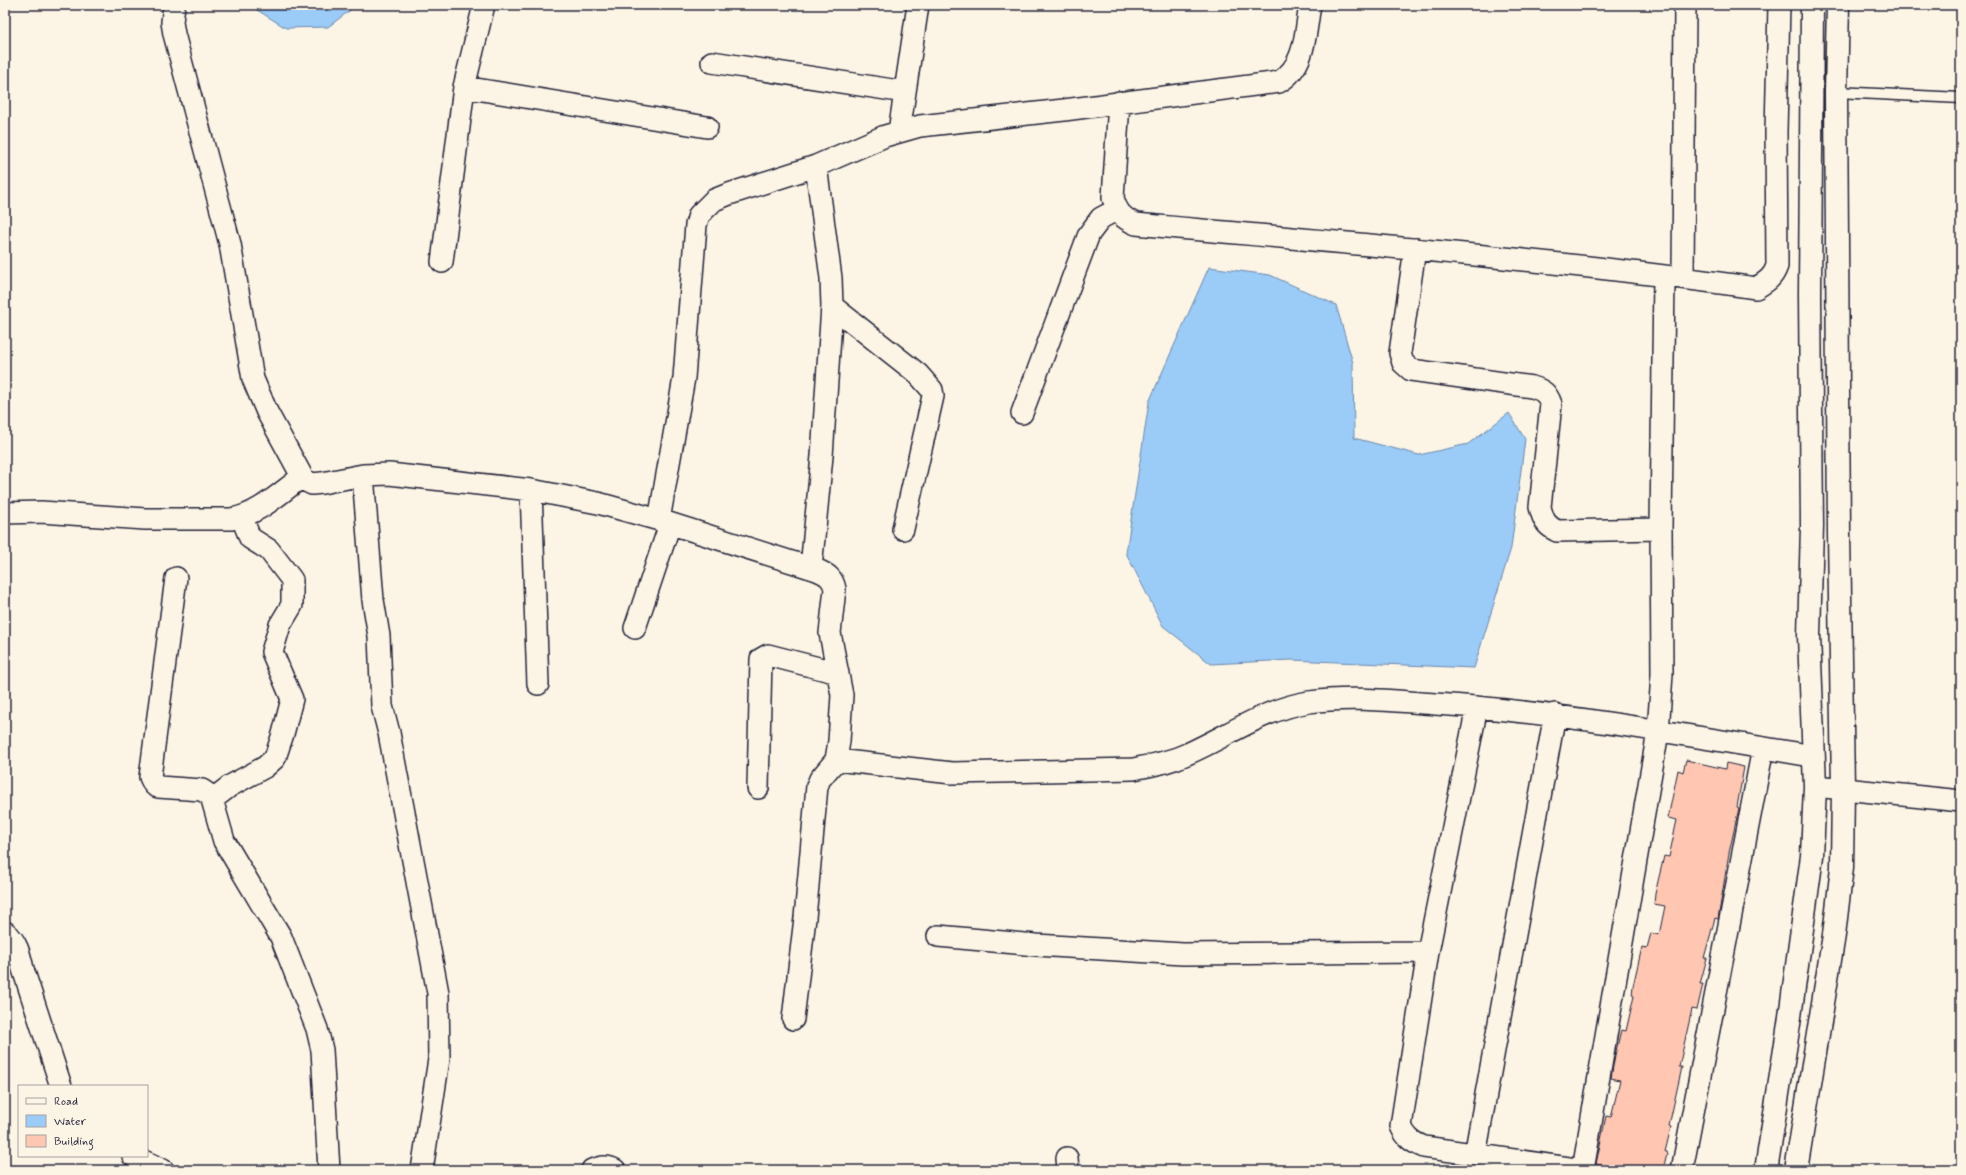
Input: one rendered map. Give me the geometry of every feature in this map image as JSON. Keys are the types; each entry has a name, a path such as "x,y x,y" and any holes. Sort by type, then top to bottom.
{"street":[{"path":"174,5 172,22 174,34 230,244 253,379 267,412 304,480 312,484 336,481 363,475 389,474 420,476 531,490 598,503 664,522 811,568 829,576 835,588 830,633 842,702 836,760 816,786 805,918 793,1019"},
{"path":"442,262 464,87 484,5"},
{"path":"899,132 918,5"},
{"path":"636,628 664,522 684,378 696,226 699,215 714,200 728,194 816,166 899,132 920,126 1272,85 1289,76 1301,57 1310,5"},
{"path":"1477,707 1428,952 1401,1126 1405,1136 1412,1142 1424,1147 1582,1170 1658,732 1662,674 1661,529 1674,277 1685,5"},
{"path":"1119,102 1113,198 1116,210 1124,219 1136,224 1415,249 1674,277 1756,288 1767,282 1774,274 1777,254 1776,131 1779,5"},
{"path":"1766,1170 1789,1024 1811,868 1815,786 1809,636 1812,526 1810,296 1812,5"},
{"path":"1796,1170 1838,909 1842,866 1843,788 1839,533 1836,92 1838,5"},
{"path":"712,62 905,92"},
{"path":"464,87 707,127"},
{"path":"811,568 822,456 832,306 831,278 816,166"},
{"path":"1022,413 1089,234 1101,218 1116,210"},
{"path":"1415,249 1400,353 1402,363 1411,370 1532,387 1543,390 1548,395 1551,404 1540,507 1543,520 1548,526 1557,531 1661,529"},
{"path":"832,306 918,374 932,390 933,396 903,529"},
{"path":"363,475 373,600 379,636 383,712 389,733 438,993 439,1059 422,1170"},
{"path":"5,513 41,512 145,519 242,518 302,477"},
{"path":"531,490 538,684"},
{"path":"213,799 230,786 265,768 275,758 292,698 272,652 280,625 292,605 292,580 269,550 250,538 242,518"},
{"path":"176,578 150,777 154,785 158,787 202,790 208,792 213,799 216,818 224,841 281,937 317,1029 322,1050 329,1170"},
{"path":"758,788 761,659 768,655 838,673"},
{"path":"836,760 952,773 1133,769 1161,764 1188,754 1269,713 1307,702 1352,699 1477,707 1555,714 1658,732 1813,756"},
{"path":"1475,1155 1555,714"},
{"path":"1682,1170 1763,748"},
{"path":"1815,786 1961,800"},
{"path":"5,932 15,942 19,952 23,969 61,1085"},
{"path":"938,936 1036,945 1183,954 1428,952"},
{"path":"135,1157 163,1170"},
{"path":"592,1170 610,1167 615,1170"}],"lane":[{"path":"1836,92 1961,98"}],"water":[{"path":"249,5 357,5 328,27 286,28"},
{"path":"1209,267 1270,275 1336,305 1353,363 1354,438 1419,455 1468,444 1509,413 1525,439 1511,548 1474,668 1291,660 1211,664 1163,626 1126,553 1149,402"}],"building":[{"path":"1686,760 1725,769 1726,763 1744,767 1737,807 1739,808 1729,853 1718,919 1715,918 1704,958 1707,958 1700,984 1703,984 1697,1010 1692,1009 1679,1067 1682,1067 1669,1126 1671,1127 1665,1152 1667,1153 1663,1170 1606,1170 1607,1166 1596,1164 1606,1116 1611,1117 1620,1080 1611,1078 1615,1055 1621,1030 1626,1031 1634,996 1632,995 1633,986 1642,947 1647,948 1651,933 1659,935 1665,906 1654,904 1655,894 1664,856 1669,857 1677,820 1668,818 1678,770 1683,772"}]}
